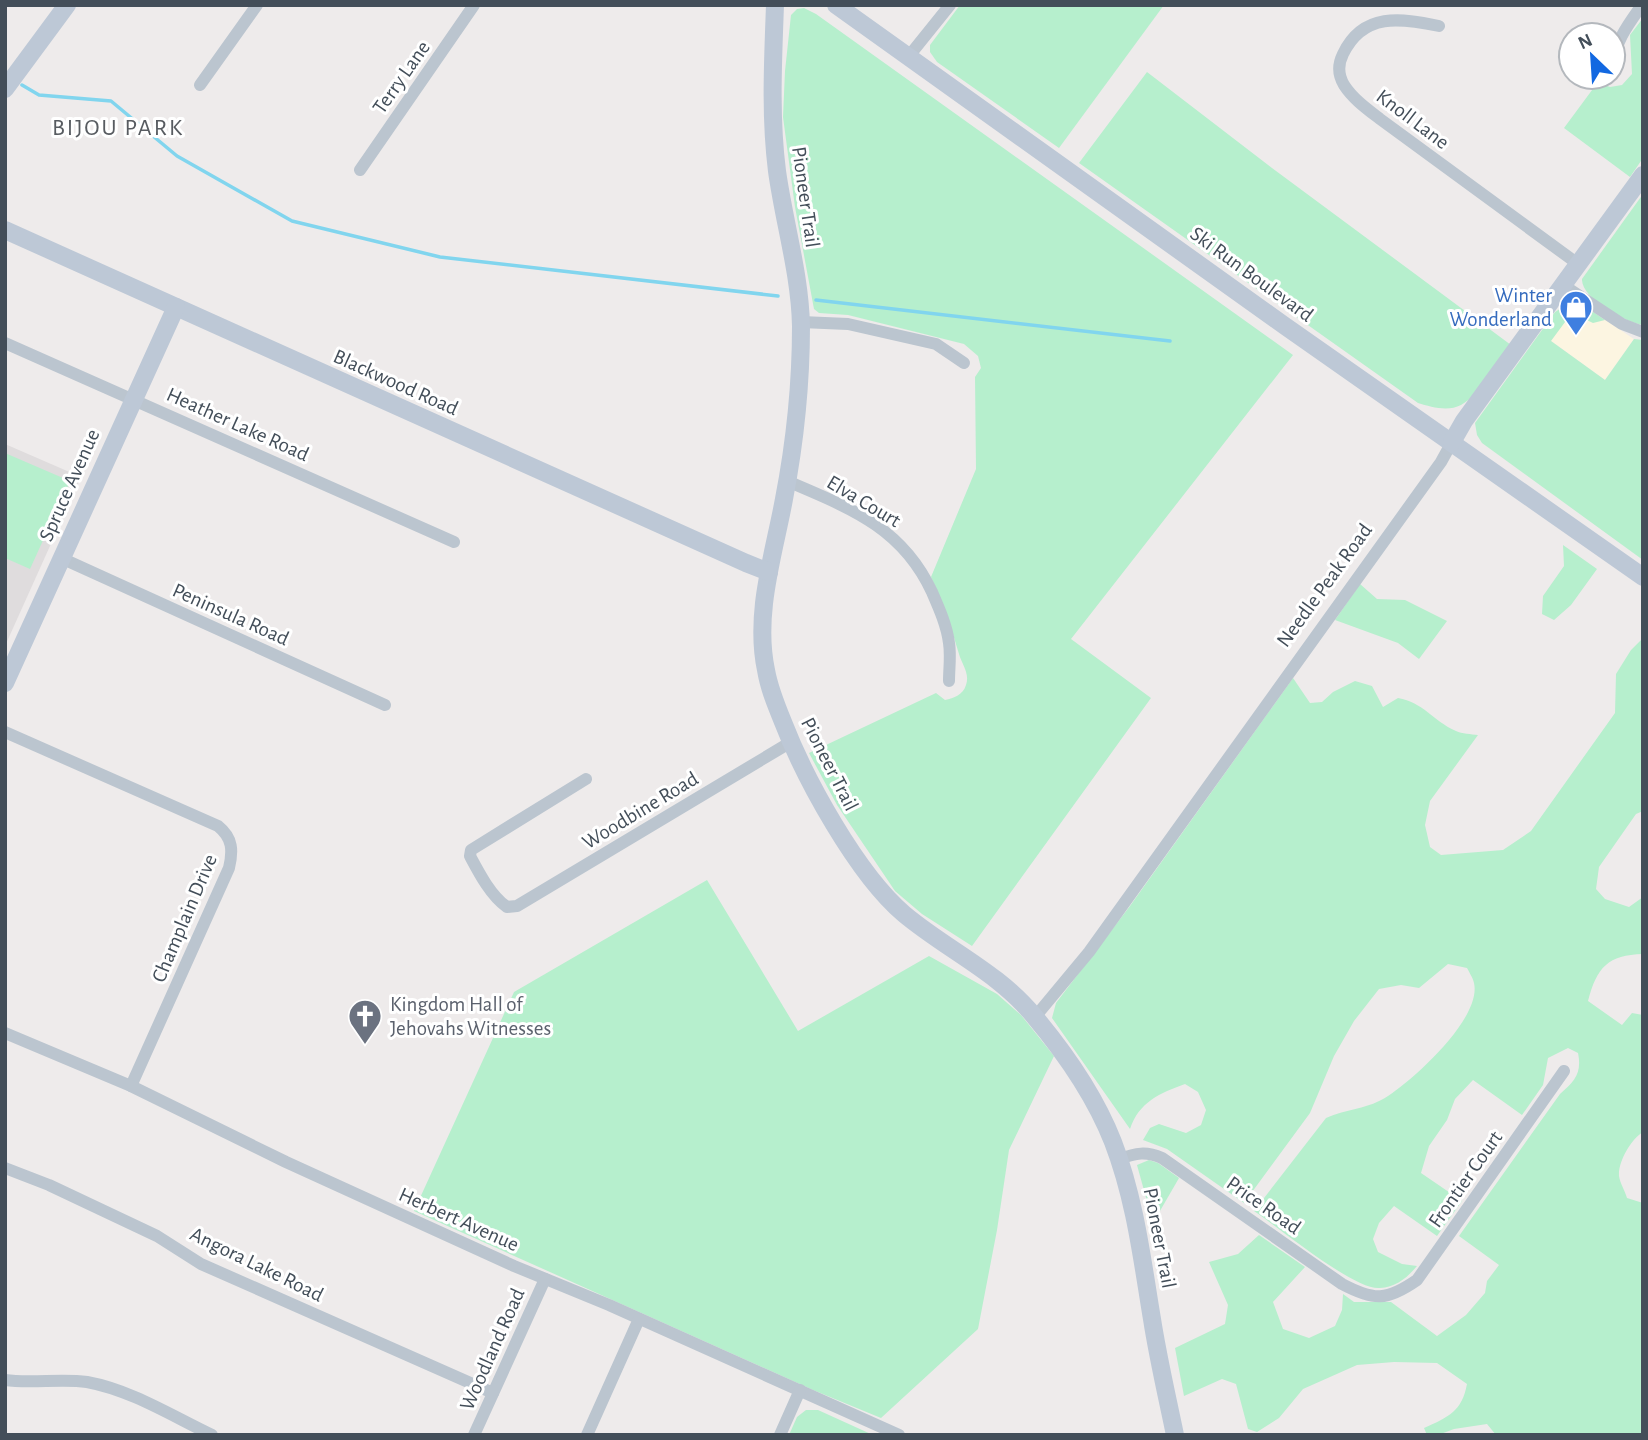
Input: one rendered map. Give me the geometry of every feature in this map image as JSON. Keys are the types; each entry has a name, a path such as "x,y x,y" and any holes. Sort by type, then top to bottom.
{"street":[{"path":"5,89 66,5"},
{"path":"200,85 257,5"},
{"name":"Terry Lane","path":"360,170 474,5"},
{"name":"Pioneer Trail","path":"775,5 774,143 801,322 799,389 787,481 763,615 763,652 769,683 791,743 825,808 856,856 886,895 900,911 1009,989 1035,1017 1085,1087 1098,1110 1119,1159 1138,1233 1175,1435"},
{"name":"Ski Run Boulevard","path":"836,5 1285,326 1643,577"},
{"path":"909,56 950,5"},
{"path":"1627,26 1642,5"},
{"name":"Knoll Lane","path":"1439,26 1409,20 1390,20 1361,29 1348,43 1338,64 1342,82 1356,100 1380,119 1578,264"},
{"name":"Needle Peak Road","path":"1035,1017 1096,942 1441,462 1464,422 1643,175"},
{"name":"Blackwood Road","path":"5,230 769,572"},
{"path":"1563,285 1622,324 1643,332"},
{"name":"Spruce Avenue","path":"5,683 132,398 176,307"},
{"path":"801,322 848,324 936,344 964,363"},
{"name":"Heather Lake Road","path":"5,343 454,542"},
{"name":"Elva Court","path":"787,481 840,504 880,527 908,551 923,574 939,608 949,643 949,681"},
{"name":"Peninsula Road","path":"61,558 385,705"},
{"name":"Champlain Drive","path":"5,732 218,826 232,843 229,868 131,1086"},
{"name":"Woodbine Road","path":"586,779 471,850 470,856 474,864 498,899 507,907 517,906 791,743"},
{"name":"Herbert Avenue","path":"5,1033 131,1086 286,1162 899,1435"},
{"name":"Frontier Court","path":"1386,1296 1400,1292 1417,1280 1564,1071"},
{"name":"Price Road","path":"1119,1159 1135,1153 1149,1152 1162,1158 1342,1284 1363,1295 1386,1296"},
{"name":"Angora Lake Road","path":"5,1168 49,1185 157,1236 201,1264 493,1393"},
{"name":"Woodland Road","path":"474,1435 545,1279"},
{"path":"587,1435 639,1319"},
{"path":"5,1380 72,1381 105,1387 212,1435"},
{"path":"780,1435 800,1390"}],"shaded area":[{"path":"1572,301 1580,303 1634,339 1605,380 1540,333 1555,312"},
{"path":"5,444 81,477 5,646"}],"green space":[{"path":"960,5 1164,5 1059,148 937,62 930,52 930,45"},
{"path":"804,8 1293,355 1071,639 1151,698 972,946 922,914 895,891 837,805 809,753 936,693 945,700 958,696 965,688 966,673 931,577 976,469 975,377 981,368 978,356 964,344 848,315 819,313 814,309 795,207 783,117 791,15 797,9"},
{"path":"1643,18 1643,158 1630,177 1564,128 1591,91 1627,91 1627,80 1632,74 1630,35"},
{"path":"1147,72 1511,345 1475,394 1461,405 1451,408 1418,403 1079,163"},
{"path":"1643,194 1643,325 1605,308 1589,294 1582,279"},
{"path":"1572,301 1580,303 1605,320 1593,323 1576,315 1568,318 1551,341 1605,380 1634,339 1643,340 1643,560 1482,443 1477,435 1475,423 1555,312"},
{"path":"5,453 70,481 30,569 5,558"},
{"path":"1563,545 1597,569 1571,605 1554,620 1542,614 1543,596 1564,566"},
{"path":"1360,584 1377,599 1405,600 1447,621 1419,659 1398,643 1335,620"},
{"path":"1643,638 1643,811 1636,814 1599,867 1596,889 1605,899 1629,907 1643,897 1643,954 1621,957 1606,965 1595,979 1588,1001 1622,1025 1632,1013 1643,1015 1643,1132 1626,1151 1619,1176 1627,1198 1643,1203 1643,1435 1496,1435 1487,1424 1427,1435 1424,1428 1458,1407 1467,1384 1437,1363 1357,1365 1303,1389 1279,1418 1257,1432 1248,1429 1236,1384 1222,1379 1184,1396 1175,1348 1225,1324 1228,1305 1209,1262 1238,1254 1259,1235 1305,1267 1273,1302 1283,1329 1309,1338 1335,1326 1342,1310 1343,1294 1354,1302 1391,1302 1437,1336 1466,1315 1485,1293 1487,1281 1499,1265 1459,1236 1560,1094 1573,1081 1579,1066 1578,1053 1568,1048 1548,1058 1543,1085 1522,1115 1473,1080 1455,1099 1447,1120 1429,1146 1421,1173 1462,1201 1437,1236 1394,1206 1379,1223 1373,1239 1378,1252 1402,1264 1417,1266 1401,1281 1380,1288 1368,1286 1335,1269 1254,1211 1326,1118 1373,1104 1388,1096 1414,1076 1444,1046 1468,1013 1474,997 1474,983 1467,968 1448,964 1419,988 1401,985 1379,989 1354,1021 1334,1056 1310,1113 1244,1203 1167,1149 1143,1140 1150,1128 1159,1124 1186,1133 1201,1125 1206,1110 1198,1092 1185,1084 1159,1095 1139,1112 1130,1129 1052,1018 1056,1003 1130,906 1293,678 1310,703 1322,702 1333,692 1355,681 1372,686 1383,707 1398,698 1407,700 1456,731 1478,735 1430,801 1425,825 1430,847 1441,855 1503,850 1531,831 1615,713 1616,674 1631,650"},
{"path":"707,880 798,1031 929,956 997,994 1021,1015 1054,1056 1009,1150 978,1329 881,1418 414,1211 514,992"},
{"path":"1149,1160 1179,1178 1153,1223 1137,1165"},
{"path":"806,1410 818,1410 873,1435 789,1435 797,1417"}],"waterway":[{"path":"22,85 39,95 111,101 177,156 292,221 440,257 778,296"},
{"path":"816,300 1170,341"}],"place":[{"name":"Winter Wonderland","path":"1576,337"},
{"name":"Kingdom Hall of Jehovahs Witnesses","path":"365,1046"}],"district":[{"name":"BIJOU PARK","path":"118,127"}]}
